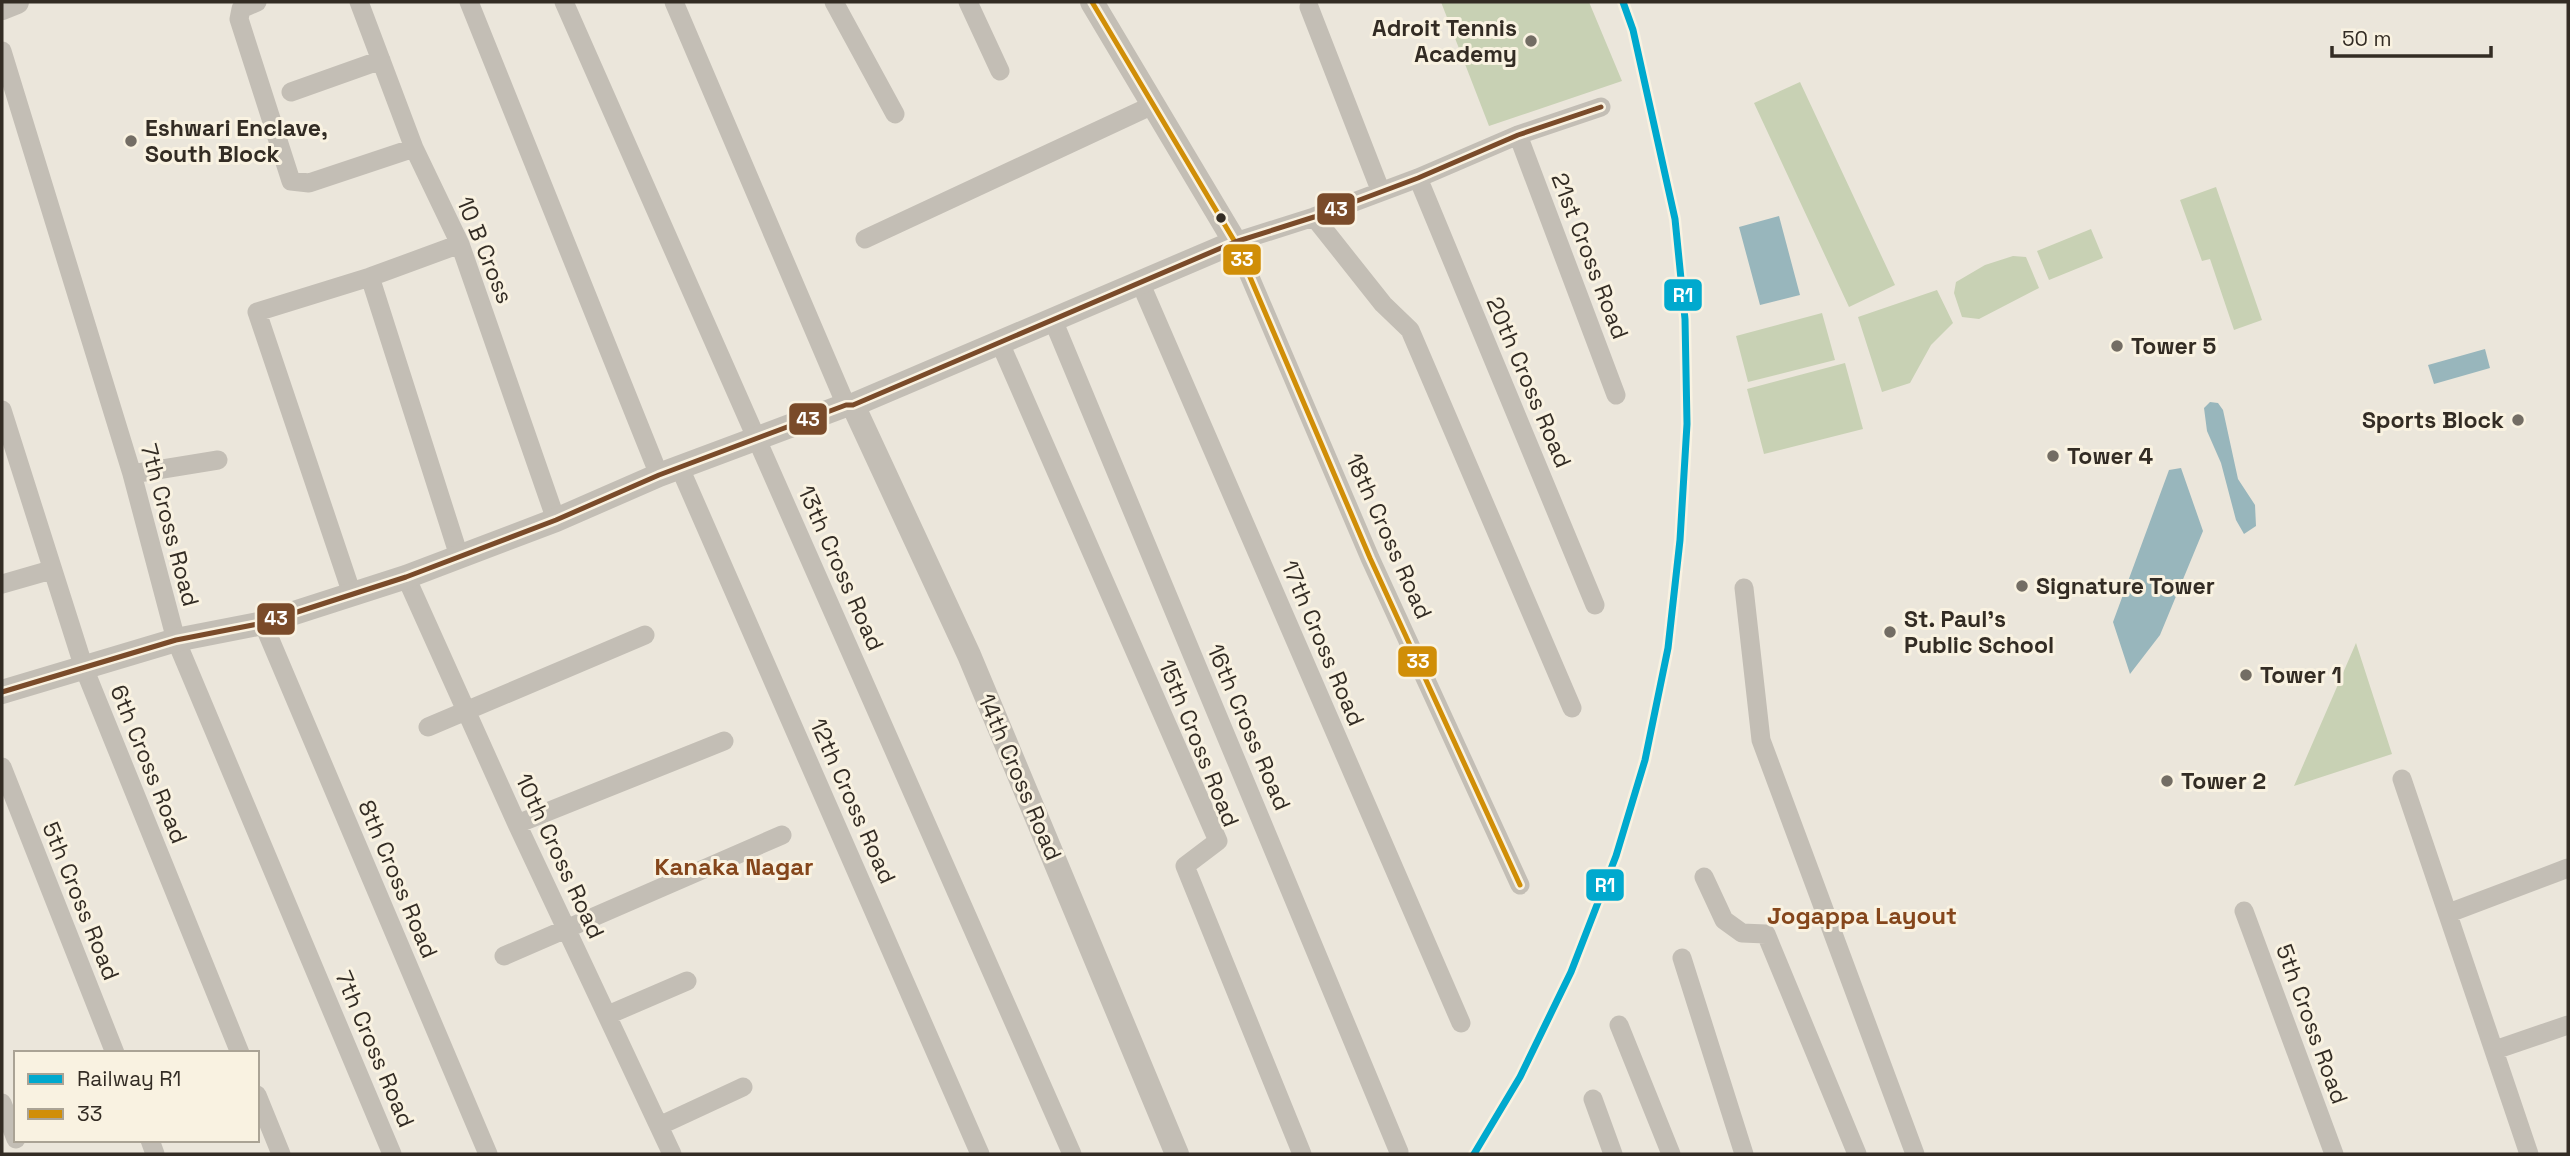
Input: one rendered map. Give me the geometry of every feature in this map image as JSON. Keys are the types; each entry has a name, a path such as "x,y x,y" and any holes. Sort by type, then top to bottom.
{"street":[{"path":"2,8 17,2"},
{"path":"257,2 241,9 239,19 291,181 309,183 414,149"},
{"name":"10 B Cross","path":"359,2 414,149 460,244 556,520"},
{"name":"12th Cross Road","path":"468,2 669,472 980,1154"},
{"name":"13th Cross Road","path":"565,2 1072,1154"},
{"path":"674,2 849,405"},
{"path":"834,2 895,114"},
{"path":"968,2 1000,71"},
{"path":"1091,2 1235,242"},
{"path":"1309,7 1381,192"},
{"name":"7th Cross Road","path":"2,51 132,474 176,640 392,1154"},
{"path":"291,92 381,60"},
{"path":"865,239 1153,105"},
{"path":"2,692 176,640 263,623 406,577 556,520 669,472 849,405 1235,242 1314,217 1418,178 1518,135 1601,107"},
{"name":"21st Cross Road","path":"1518,135 1616,395"},
{"name":"20th Cross Road","path":"1418,178 1595,605"},
{"path":"1314,217 1383,304 1409,330 1572,708"},
{"name":"18th Cross Road","path":"1235,242 1370,558 1520,886"},
{"path":"352,594 257,312 370,277 460,244"},
{"path":"370,277 459,556"},
{"name":"17th Cross Road","path":"1140,282 1461,1023"},
{"name":"16th Cross Road","path":"1053,320 1399,1152"},
{"name":"15th Cross Road","path":"1000,342 1217,841 1185,866 1302,1154"},
{"name":"14th Cross Road","path":"849,405 970,655 1177,1154"},
{"name":"6th Cross Road","path":"2,410 84,668 239,1051"},
{"path":"132,474 218,460"},
{"path":"2,584 51,570"},
{"name":"10th Cross Road","path":"406,577 517,824 672,1154"},
{"path":"1744,589 1761,740 1915,1154"},
{"name":"8th Cross Road","path":"263,623 488,1154"},
{"path":"428,727 645,635"},
{"path":"517,824 724,741"},
{"name":"5th Cross Road","path":"2,767 114,1051"},
{"path":"2402,779 2529,1154"},
{"path":"504,956 782,835"},
{"path":"2449,914 2568,868"},
{"path":"1704,877 1724,920 1742,933 1766,934 1857,1154"},
{"name":"5th Cross Road","path":"2244,911 2334,1154"},
{"path":"1682,958 1745,1154"},
{"path":"608,1015 687,981"},
{"path":"2495,1050 2568,1025"},
{"path":"1619,1026 1671,1154"},
{"path":"659,1126 743,1087"},
{"path":"1593,1099 1613,1154"},
{"path":"259,1100 281,1154"},
{"path":"2,1103 14,1135"}],"green space":[{"name":"Adroit Tennis Academy","path":"1441,2 1589,2 1622,81 1489,126"},
{"path":"1800,82 1895,285 1849,307 1754,103"},
{"path":"2216,187 2262,320 2234,330 2210,259 2202,261 2180,200"},
{"path":"2091,229 2103,258 2049,280 2037,251"},
{"path":"2013,256 2026,257 2039,288 1979,319 1962,317 1954,293 1956,282 1985,265"},
{"path":"1937,290 1953,323 1931,345 1910,383 1882,392 1858,317"},
{"path":"1822,313 1835,360 1748,382 1736,336"},
{"path":"1845,363 1863,429 1764,454 1747,389"},
{"path":"2356,643 2392,754 2294,786"}],"water":[{"path":"1779,216 1800,295 1760,305 1739,227"},
{"path":"2485,349 2490,368 2434,384 2428,365"},
{"path":"2210,402 2218,403 2223,410 2238,479 2255,505 2256,526 2244,534 2236,520 2221,463 2207,431 2204,408"},
{"path":"2181,468 2203,531 2160,635 2130,674 2113,622 2169,470"}],"rail line":[{"name":"R1","path":"1474,1154 1520,1077 1571,972 1616,856 1645,760 1668,648 1680,540 1687,424 1685,319 1675,219 1633,30 1623,2"}],"transit line":[{"name":"33","path":"1092,2 1235,242 1370,558 1520,885"},
{"name":"43","path":"2,692 176,640 263,623 406,577 556,520 659,475 846,405 853,405 1235,242 1314,217 1418,178 1518,135 1601,107"}],"place":[{"name":"Adroit Tennis Academy","path":"1531,41"},
{"name":"Eshwari Enclave, South Block","path":"131,141"},
{"name":"Tower 5","path":"2117,346"},
{"name":"Sports Block","path":"2518,420"},
{"name":"Tower 4","path":"2053,456"},
{"name":"Signature Tower","path":"2022,586"},
{"name":"St. Paul's Public School","path":"1890,632"},
{"name":"Tower 1","path":"2246,675"},
{"name":"Tower 2","path":"2167,781"}],"district":[{"name":"Kanaka Nagar","path":"734,866"},
{"name":"Jogappa Layout","path":"1862,915"}]}
